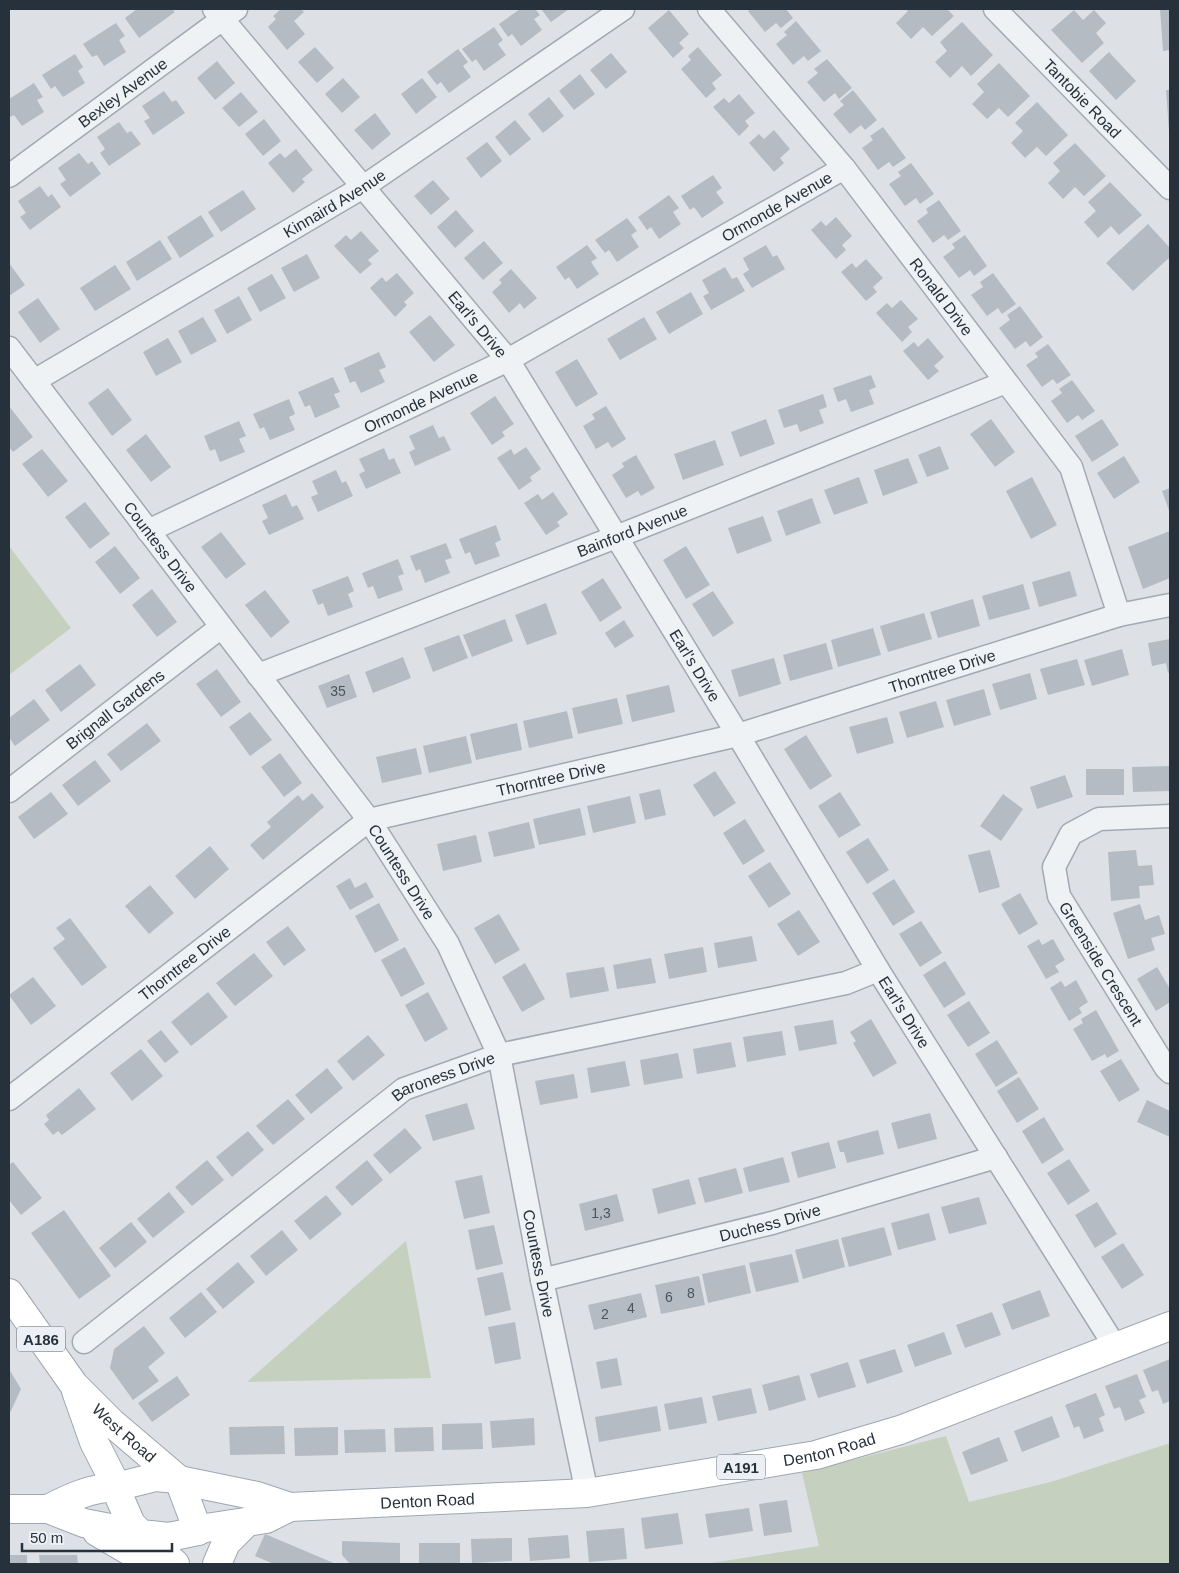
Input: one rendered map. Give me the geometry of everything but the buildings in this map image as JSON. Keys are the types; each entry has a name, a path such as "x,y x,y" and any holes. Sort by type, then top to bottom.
{"main road":[{"name":"West Road","path":"9,1293 74,1385 103,1432 116,1486"},
{"name":"Denton Road","path":"178,1480 238,1492 290,1507 587,1493 816,1455 900,1430 1170,1326"},
{"name":"West Road","path":"103,1432 178,1480"},
{"path":"59,1503 85,1474 103,1432 152,1442 238,1492"},
{"name":"A191","path":"9,1509 59,1503 102,1488 156,1477 178,1480"},
{"name":"A186","path":"178,1480 199,1530 217,1564"},
{"name":"A186","path":"116,1486 132,1524 175,1564"},
{"name":"A191","path":"59,1503 84,1523 142,1535 169,1537 199,1530"},
{"name":"Denton Road","path":"199,1530 266,1519 290,1507"},
{"path":"217,1564 226,1543 247,1522"},
{"path":"84,1523 113,1543 152,1564"}],"street":[{"name":"Kinnaird Avenue","path":"34,381 363,187 624,9"},
{"name":"Ronald Drive","path":"709,9 844,168 1071,467 1120,616"},
{"name":"Tantobie Road","path":"995,9 1170,188"},
{"name":"Earl's Drive","path":"224,12 363,187 508,360 738,735 878,970 1116,1348"},
{"name":"Bexley Avenue","path":"9,176 224,12"},
{"name":"Ormonde Avenue","path":"148,531 508,360 844,168"},
{"name":"Countess Drive","path":"9,348 369,820 448,944 500,1054 542,1280 587,1493"},
{"name":"Bainford Avenue","path":"258,675 616,537 1006,382"},
{"name":"Thorntree Drive","path":"9,1099 369,820 738,735 1120,616 1170,605"},
{"name":"Brignall Gardens","path":"9,791 221,626"},
{"name":"Greenside Crescent","path":"1170,816 1100,819 1071,834 1054,867 1059,896 1170,1072"},
{"name":"Baroness Drive","path":"84,1342 404,1090 500,1054 846,982 878,970"},
{"name":"Duchess Drive","path":"542,1280 772,1223 996,1157"}],"green space":[{"path":"9,546 71,628 9,675"},
{"path":"406,1241 431,1378 247,1382"},
{"path":"946,1436 969,1502 1054,1481 1170,1443 1170,1564 705,1564 819,1546 802,1473"}]}
